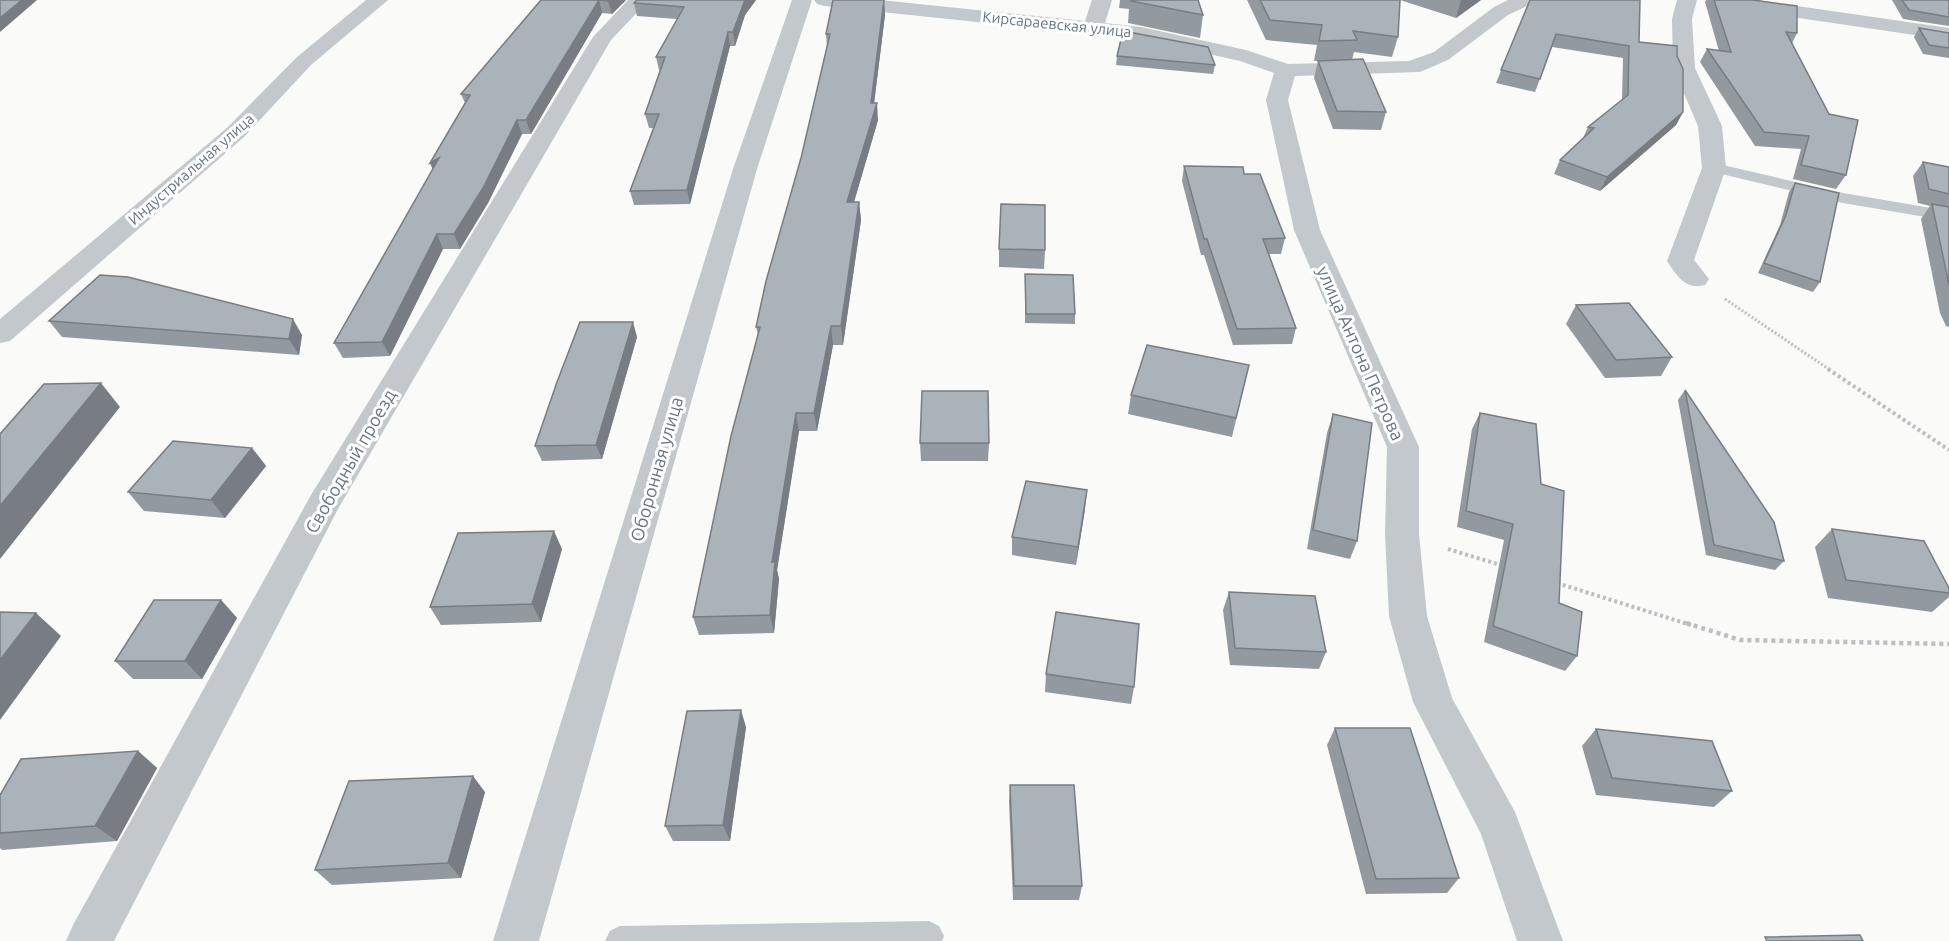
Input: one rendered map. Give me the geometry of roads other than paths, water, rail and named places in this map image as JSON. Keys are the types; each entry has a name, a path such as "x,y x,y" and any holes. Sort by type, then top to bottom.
{"street":[{"name":"Индустриальная улица","path":"0,334 236,132 304,61 378,0"},
{"name":"Свободный проезд","path":"89,941 323,504 603,37 639,0"},
{"name":"Оборонная улица","path":"516,941 741,180 802,0"},
{"name":"Кирсараевская улица","path":"824,0 1141,33 1207,46 1286,70"},
{"path":"1093,28 1102,0"},
{"path":"1286,70 1412,67 1442,56 1501,11 1524,0"},
{"path":"1687,0 1682,19 1684,68 1710,126 1714,168 1680,261 1695,279"},
{"path":"1721,0 1949,34"},
{"name":"улица Антона Петрова","path":"1286,70 1276,100 1307,230 1403,447 1402,534 1408,616 1433,702 1500,827 1540,941"}],"lane":[{"path":"1714,168 1844,198 1949,216"},
{"path":"620,941 929,936"}]}
